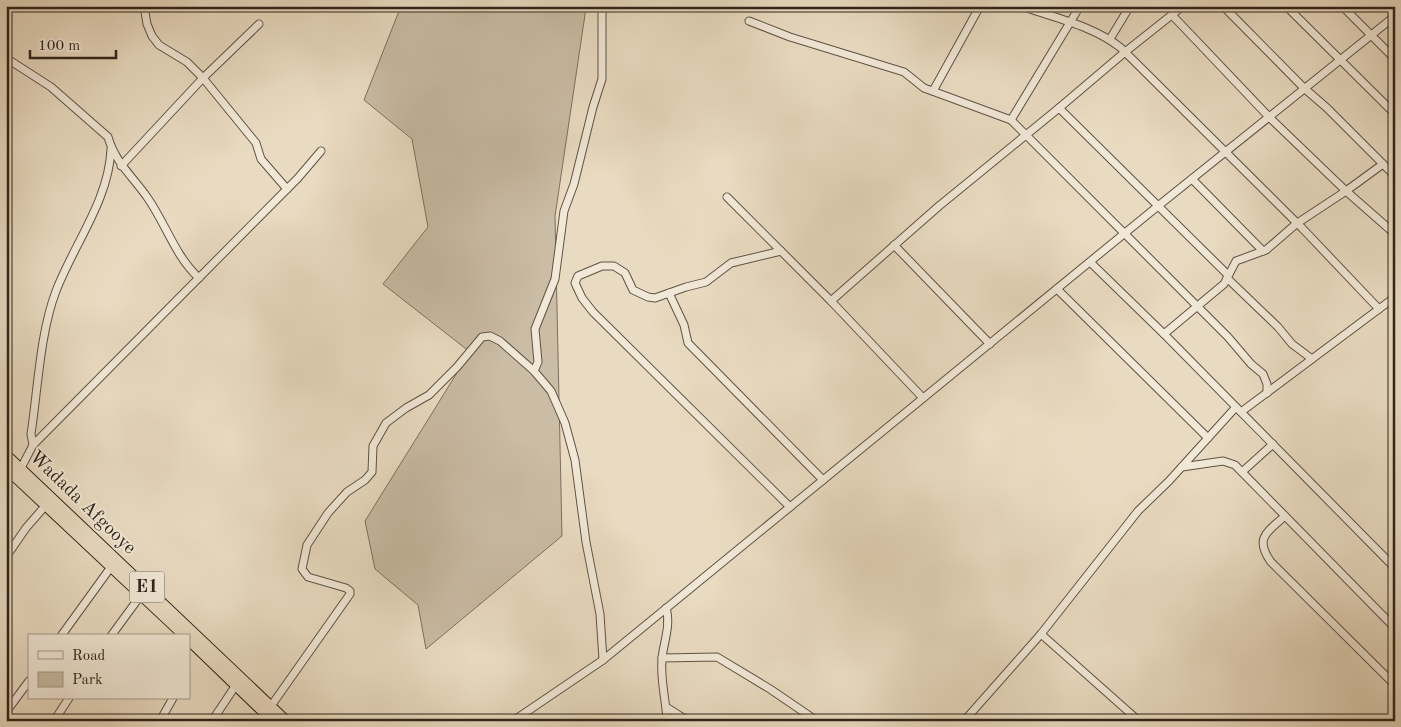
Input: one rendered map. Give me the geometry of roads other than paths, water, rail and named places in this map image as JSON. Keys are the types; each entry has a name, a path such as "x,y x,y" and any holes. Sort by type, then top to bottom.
{"highway":[{"name":"Wadada Afgooye","path":"6,455 187,634"},
{"name":"Wadada Afgooye","path":"6,468 183,634"},
{"name":"Wadada Afgooye","path":"190,637 268,715"},
{"name":"Wadada Afgooye","path":"190,641 268,715 286,721"}],"street":[{"path":"144,6 147,24 159,46 187,62 203,78 256,143 261,159 287,189"},
{"path":"534,371 538,362 534,329 555,279 564,211 574,184 602,79 602,6"},
{"path":"933,92 980,6"},
{"path":"1021,6 1110,39 1225,152 1379,309"},
{"path":"1011,120 1080,6"},
{"path":"1110,39 1130,6"},
{"path":"831,300 990,164 1183,6"},
{"path":"1223,6 1395,176"},
{"path":"1286,6 1395,114"},
{"path":"1342,6 1395,59"},
{"path":"1172,15 1269,117 1346,191 1395,234"},
{"path":"513,721 603,660 1057,288 1395,16"},
{"path":"749,21 790,38 904,72 924,88 1011,120 1228,336 1251,364 1263,374 1267,384 1267,393"},
{"path":"121,166 203,78 259,24"},
{"path":"6,58 51,87 85,116 108,137 111,149 111,161 107,178 99,200 56,291 46,328 31,434 33,445"},
{"path":"1059,108 1228,276 1292,344 1312,360"},
{"path":"111,149 121,166 148,198 188,268 199,278"},
{"path":"21,468 33,445 287,189 321,151"},
{"path":"1164,334 1224,284 1236,261 1263,251 1296,224 1383,164"},
{"path":"1192,179 1263,251"},
{"path":"726,197 831,300 923,398"},
{"path":"894,245 990,344"},
{"path":"781,251 731,263 706,282 655,298 633,290 625,273 620,269 607,265 578,276 575,283 582,298 594,312 790,507"},
{"path":"1090,262 1164,334 1395,568"},
{"path":"1057,288 1208,438"},
{"path":"669,293 684,325 688,343 823,480"},
{"path":"964,721 1041,634 1138,511 1208,438 1239,410 1267,393 1395,297"},
{"path":"268,715 350,594 350,590 346,588 308,577 302,569 307,544 328,513 347,492 365,480 372,472 373,446 386,424 400,412 429,395 457,367 482,337 490,336 500,341 534,371 551,391 565,423 574,460 586,542 600,614 603,660"},
{"path":"1242,472 1272,444"},
{"path":"1182,467 1223,461 1233,463 1395,628"},
{"path":"6,557 26,528 46,505"},
{"path":"1285,516 1266,533 1262,540 1262,547 1271,562 1395,685"},
{"path":"62,634 111,567"},
{"path":"112,634 141,595"},
{"path":"666,608 669,618 662,658 662,689 667,721"},
{"path":"1041,634 1139,721"},
{"path":"662,658 717,658 770,689 817,721"},
{"path":"6,712 28,682"},
{"path":"212,721 236,685"},
{"path":"54,721 68,700"},
{"path":"160,721 173,700"},
{"path":"1395,700 1395,716"},
{"path":"666,707 688,721"}]}
